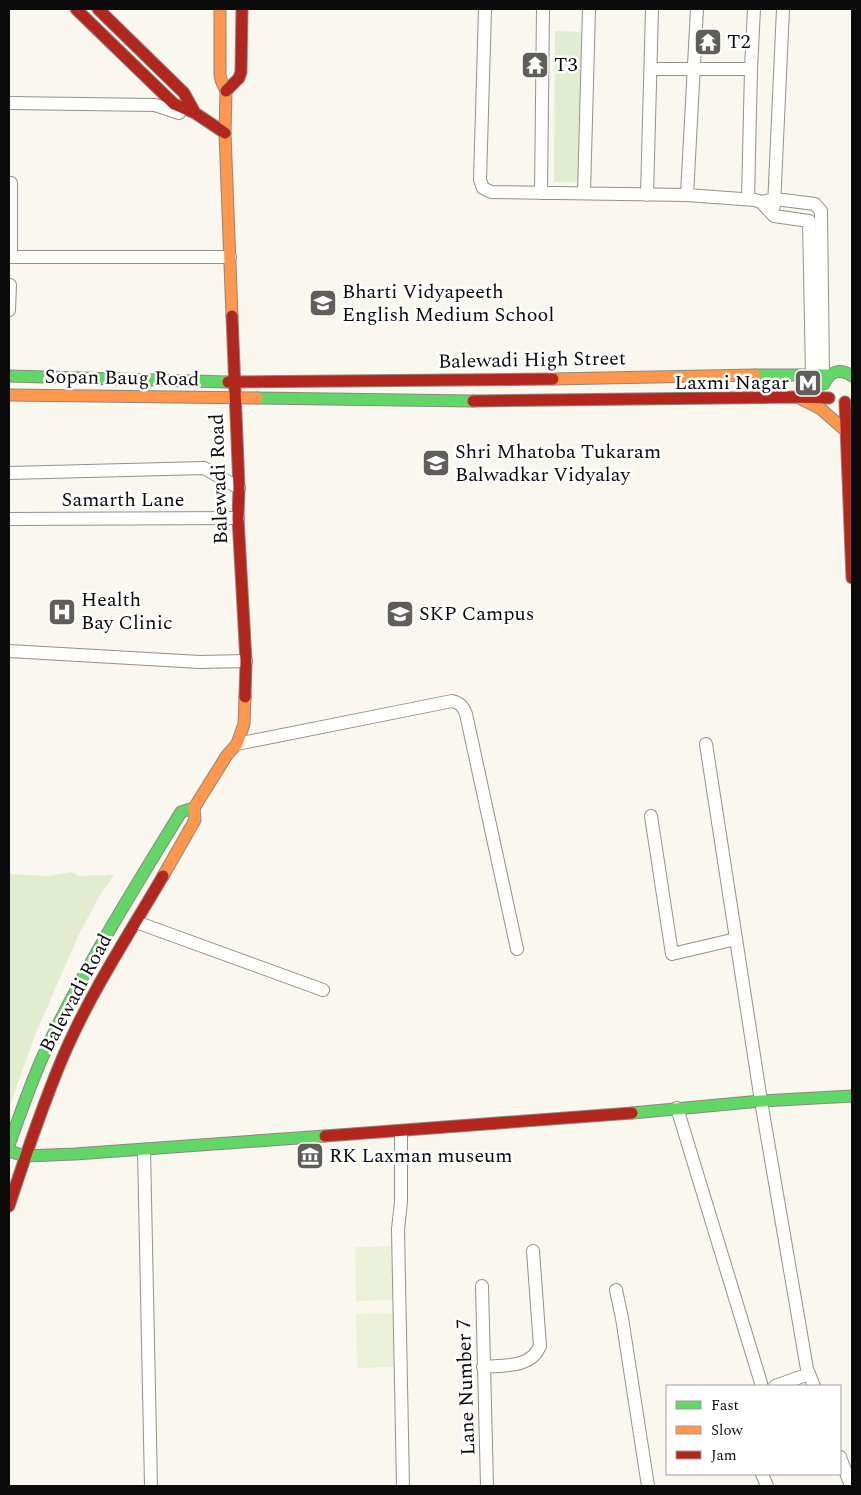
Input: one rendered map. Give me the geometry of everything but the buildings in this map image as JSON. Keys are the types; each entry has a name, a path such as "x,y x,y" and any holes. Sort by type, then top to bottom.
{"street":[{"path":"76,9 174,104 195,113 225,134"},
{"path":"98,9 184,93 195,113"},
{"path":"220,9 220,74 226,91 239,78 241,72 242,9"},
{"path":"485,9 480,180 483,188 491,192 687,195 748,199 761,202 775,199 815,204 821,211 822,230 821,374"},
{"path":"541,193 544,9"},
{"path":"584,193 589,9"},
{"path":"647,194 652,9"},
{"path":"687,195 697,9"},
{"path":"748,199 754,9"},
{"path":"774,216 783,9"},
{"path":"651,69 751,69"},
{"name":"Balewadi Road","path":"9,1206 54,1076 66,1050 87,1007 194,820 194,808 227,755 237,744 244,724 246,662 238,518 236,398 225,134 226,91"},
{"path":"9,102 156,105 225,134"},
{"path":"10,183 10,256 230,256"},
{"path":"761,202 774,216 809,221"},
{"path":"818,206 809,221 821,374 828,398"},
{"path":"9,310 10,285"},
{"name":"Balewadi High Street","path":"235,382 821,374 838,371 852,376"},
{"name":"Sopan Baug Road","path":"9,376 235,382"},
{"name":"Sopan Baug Road","path":"9,395 236,398"},
{"path":"796,397 808,401 849,427"},
{"name":"Balewadi High Street","path":"236,398 502,401 796,397 828,398 836,403 849,400"},
{"path":"849,400 852,578"},
{"path":"9,473 204,468 239,488"},
{"name":"Samarth Lane","path":"9,519 238,518"},
{"path":"9,651 200,662 246,662"},
{"path":"237,744 452,701 458,702 466,714 517,948"},
{"path":"706,744 761,1101 811,1380 781,1385"},
{"name":"Balewadi Road","path":"9,1144 42,1058 66,1006 181,812 194,808"},
{"path":"651,816 672,954 736,940"},
{"path":"136,922 323,990"},
{"path":"9,1151 25,1156 144,1150 593,1117 761,1101 852,1096"},
{"path":"677,1108 761,1383"},
{"path":"401,1130 401,1202 398,1234 403,1486"},
{"path":"144,1150 151,1486"},
{"path":"484,1367 526,1362 536,1355 540,1346 533,1250"},
{"name":"Lane Number 7","path":"482,1286 487,1486"},
{"path":"616,1290 648,1486"},
{"path":"841,1460 851,1486"}],"green space":[{"path":"555,31 582,32 581,182 554,182"},
{"path":"71,872 79,876 114,875 100,895 79,934 36,1033 9,1108 9,874 49,876"},
{"path":"392,1246 393,1300 356,1301 355,1247"},
{"path":"394,1313 395,1367 357,1368 356,1314"}],"traffic: fast":[{"path":"824,384 829,376 836,372 843,372 852,376"},
{"path":"755,375 830,375"},
{"path":"9,376 228,382"},
{"path":"257,398 473,401"},
{"path":"9,1145 43,1056 74,993 126,902 181,812 194,808"},
{"path":"632,1113 761,1101 852,1096"},
{"path":"9,1151 25,1156 75,1154 325,1136"}],"traffic: slow":[{"path":"220,9 220,74 226,91 225,133 232,316"},
{"path":"553,379 755,375"},
{"path":"9,395 257,398"},
{"path":"801,399 821,409 846,431"},
{"path":"163,876 195,820 194,808 227,755 237,744 244,724 245,697"}],"traffic: jam":[{"path":"76,9 174,104 195,113 225,133"},
{"path":"98,9 184,93 195,113"},
{"path":"226,91 239,78 241,72 242,9"},
{"path":"232,316 239,488 238,518 246,661 245,697"},
{"path":"228,382 553,379"},
{"path":"473,401 829,398"},
{"path":"845,402 852,578"},
{"path":"9,1206 41,1114 73,1035 110,966 163,876"},
{"path":"325,1136 632,1113"}],"place":[{"name":"T2","path":"708,42"},
{"name":"T3","path":"535,65"},
{"name":"Bharti Vidyapeeth English Medium School","path":"323,303"},
{"name":"Laxmi Nagar","path":"808,383"},
{"name":"Shri Mhatoba Tukaram Balwadkar Vidyalay","path":"436,463"},
{"name":"Health Bay Clinic","path":"62,612"},
{"name":"SKP Campus","path":"400,614"},
{"name":"RK Laxman museum","path":"310,1156"}]}
